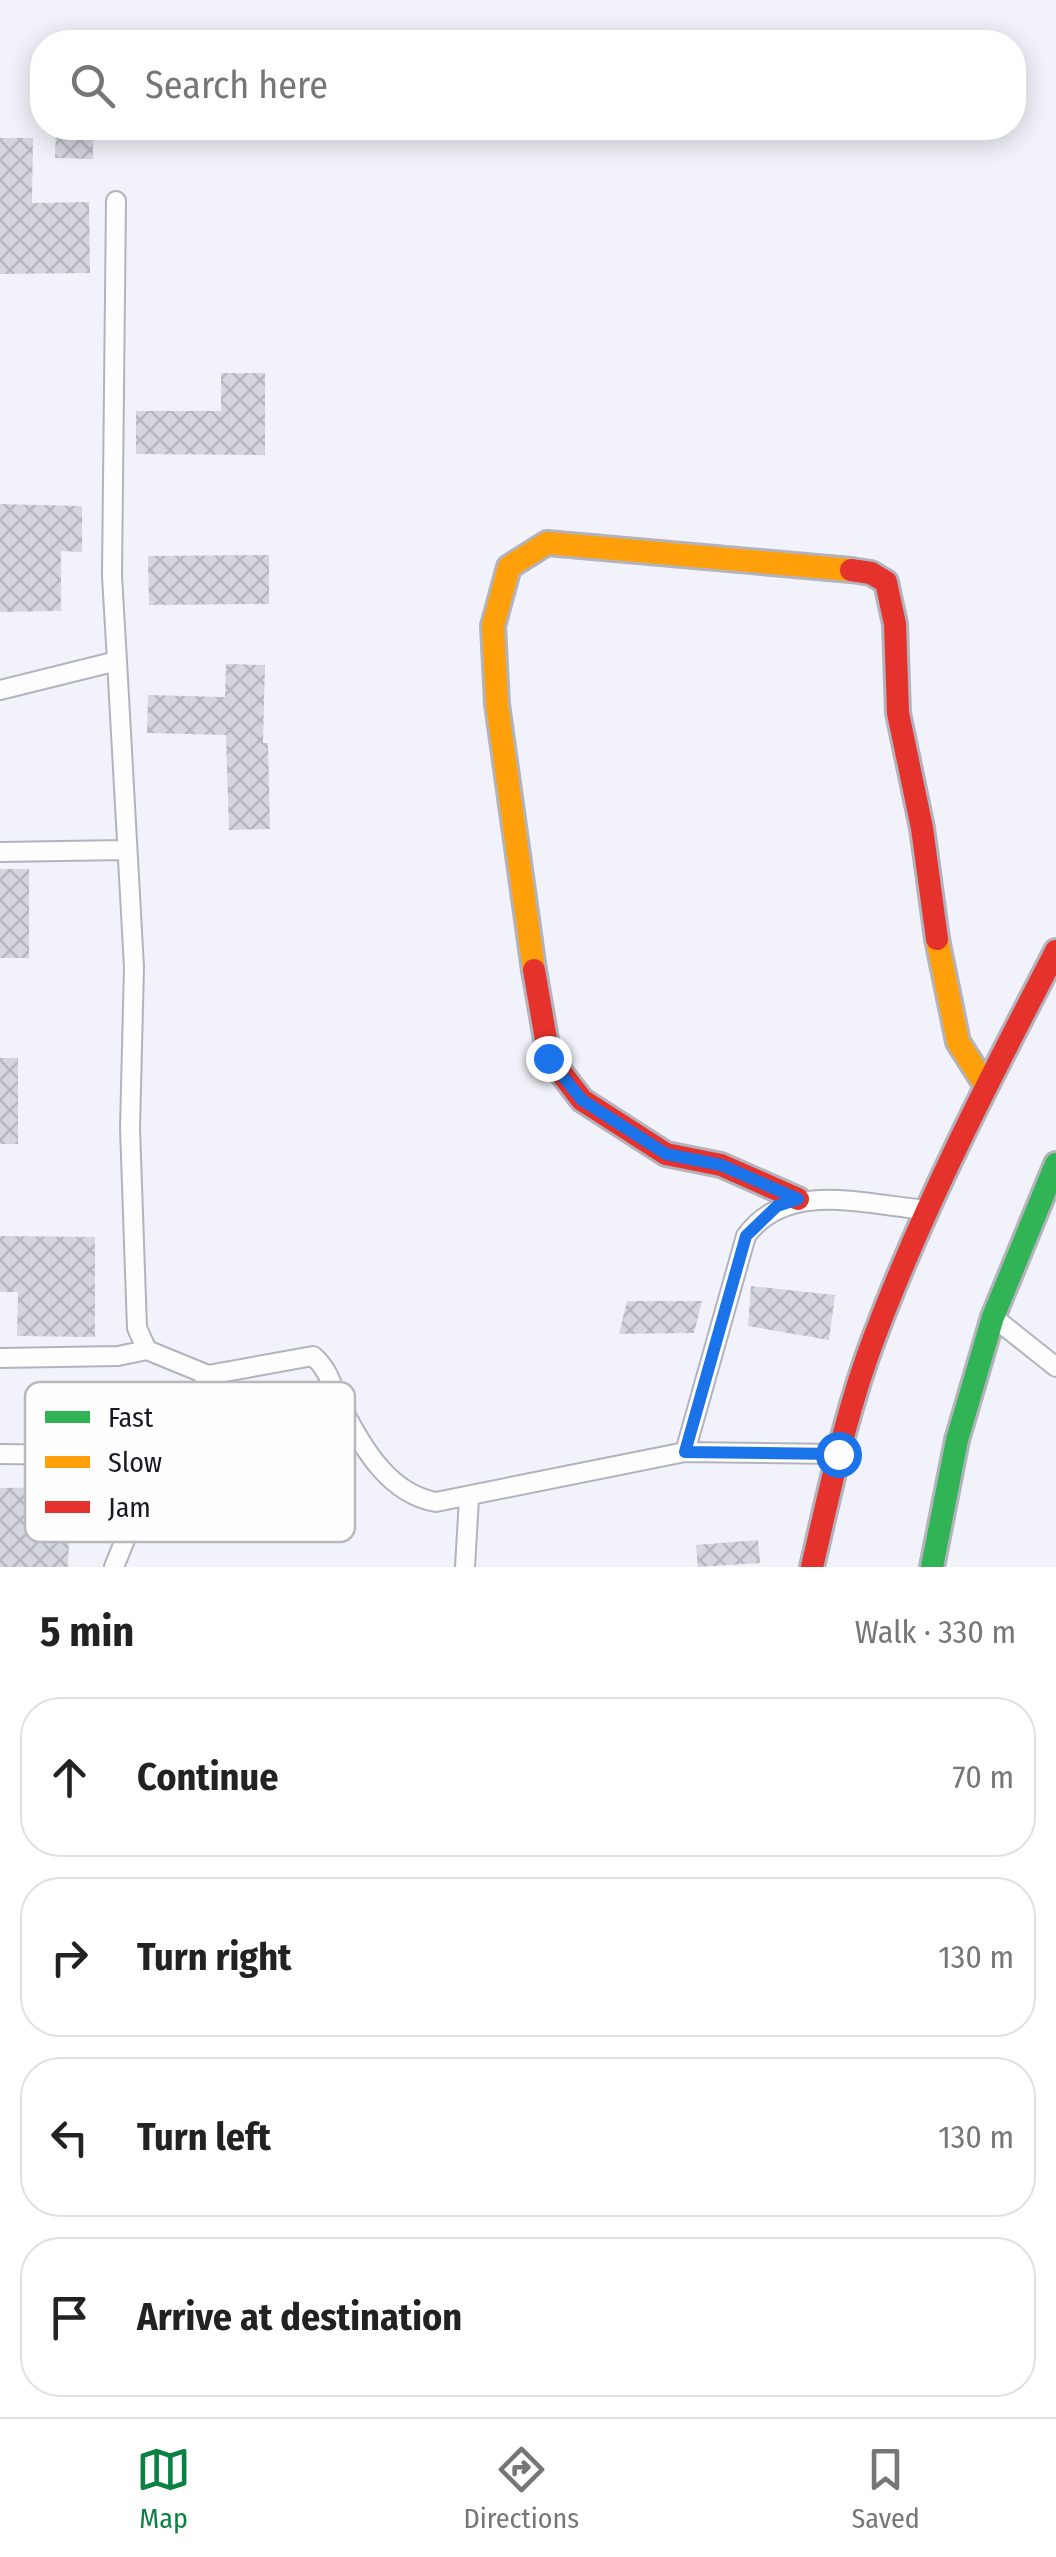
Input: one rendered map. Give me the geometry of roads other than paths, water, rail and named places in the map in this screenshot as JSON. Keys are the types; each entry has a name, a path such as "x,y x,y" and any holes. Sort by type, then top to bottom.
{"main road":[{"path":"798,1199 721,1165 666,1154 582,1100 548,1058 522,901 497,704 494,646 498,599 509,567 528,551 548,543 871,572 886,582 896,624 898,714 922,828 944,987 958,1042 986,1086"},
{"path":"812,1567 838,1454 874,1340 927,1210 1056,951"},
{"path":"932,1567 957,1440 992,1317 1056,1164"}],"street":[{"path":"116,201 112,576 124,850 134,967 130,1128 138,1328 147,1350"},
{"path":"0,690 117,660"},
{"path":"0,852 124,850"},
{"path":"685,1452 746,1236 777,1206 798,1199 927,1210"},
{"path":"992,1317 1056,1367"},
{"path":"0,1358 118,1356 147,1350 208,1376 292,1356 313,1356 325,1366 331,1382"},
{"path":"205,1382 208,1376"},
{"path":"355,1428 390,1481 414,1498 436,1502 685,1452 838,1454"},
{"path":"0,1454 25,1454"},
{"path":"465,1567 469,1498"},
{"path":"114,1567 124,1542"}]}
